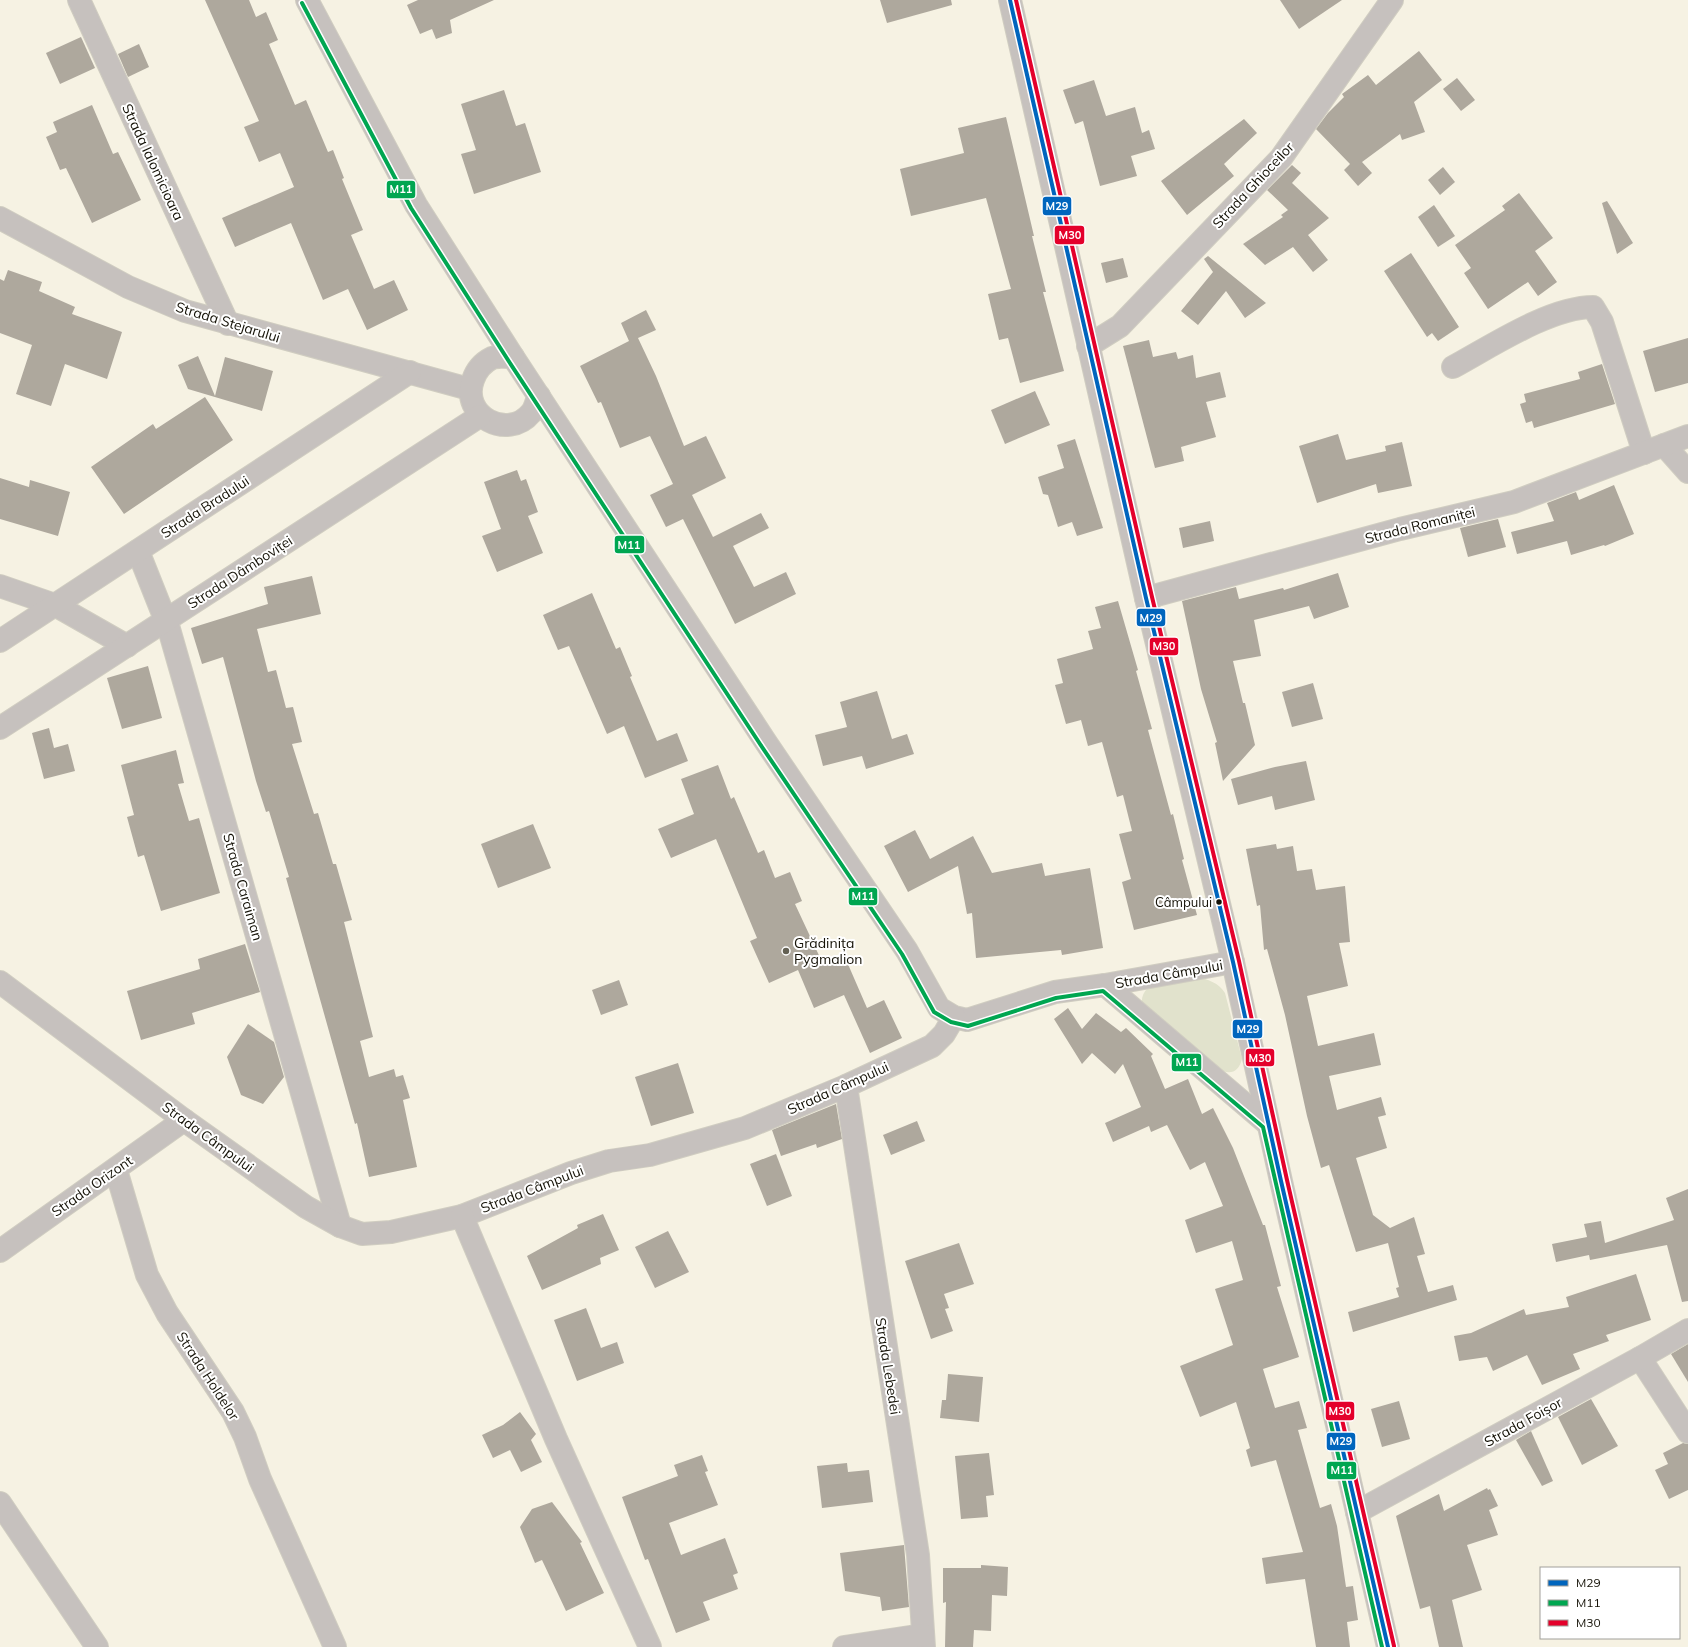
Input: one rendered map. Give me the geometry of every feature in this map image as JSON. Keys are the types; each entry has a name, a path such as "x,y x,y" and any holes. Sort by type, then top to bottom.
{"street":[{"name":"Strada Ialomicioara","path":"78,0 228,324"},
{"path":"307,0 416,204 513,357 765,741 907,951 939,1008 954,1018"},
{"path":"1010,0 1146,598 1234,962 1268,1124 1388,1647"},
{"name":"Strada Ghioceilor","path":"1088,346 1120,326 1281,158 1392,0"},
{"name":"Strada Stejarului","path":"0,218 128,287 185,311 228,324 410,372 469,390"},
{"path":"1453,367 1536,322 1580,308 1593,308 1602,322 1644,453"},
{"path":"513,357 493,358 476,370 469,390 472,404 480,416 497,425 516,424 531,413 539,396"},
{"name":"Strada Bradului","path":"0,641 410,372"},
{"name":"Strada Dâmboviței","path":"0,728 480,416"},
{"name":"Strada Romaniței","path":"1146,598 1400,529 1514,502 1688,436"},
{"path":"1664,445 1688,472"},
{"name":"Strada Caraiman","path":"138,551 166,620 340,1226"},
{"path":"0,586 55,605 127,646"},
{"name":"Strada Câmpului","path":"0,982 184,1120 306,1207 340,1226 362,1234 391,1232 462,1216 571,1173 609,1161 650,1155 745,1128 846,1086 932,1046 944,1034 954,1018 967,1020 1055,992 1105,985 1234,962"},
{"name":"Strada Câmpului","path":"1105,985 1268,1124"},
{"name":"Strada Lebedei","path":"846,1086 918,1555 924,1641"},
{"name":"Strada Orizont","path":"0,1250 116,1170 184,1120"},
{"name":"Strada Holdelor","path":"116,1170 148,1275 167,1313 233,1412 245,1437 260,1479 335,1647"},
{"path":"462,1216 556,1439 650,1647"},
{"name":"Strada Foișor","path":"1357,1512 1640,1358 1688,1330"},
{"path":"1640,1358 1688,1432"},
{"path":"0,1503 97,1647"},
{"path":"844,1647 924,1641"}],"green space":[{"path":"1196,976 1216,984 1225,993 1242,1059 1238,1068 1232,1072 1225,1072 1216,1068 1142,1005 1143,996 1146,990 1153,985 1170,979"}],"building":[{"path":"205,0 249,0 256,17 266,12 278,40 269,44 295,105 306,100 328,152 333,150 344,178 342,179 363,230 351,235 374,289 394,280 408,310 367,330 348,289 323,300 291,223 235,247 222,218 294,187 280,153 259,162 244,127 259,121"},
{"path":"418,0 494,0 450,20 452,33 436,39 432,29 420,34 407,5"},
{"path":"880,0 951,0 952,5 887,23"},
{"path":"1280,0 1342,0 1299,29"},
{"path":"81,37 95,68 60,84 46,53"},
{"path":"139,44 149,67 128,77 118,54"},
{"path":"1419,51 1442,80 1414,102 1425,132 1402,140 1400,134 1362,162 1372,173 1358,186 1344,170 1350,164 1316,129 1328,113 1344,97 1342,94 1368,75 1376,85"},
{"path":"1457,78 1475,100 1461,111 1443,89"},
{"path":"1094,80 1106,116 1135,107 1142,133 1149,130 1155,149 1131,156 1137,176 1100,186 1083,121 1075,124 1063,90"},
{"path":"504,90 516,126 525,123 541,172 474,194 461,154 476,150 461,104"},
{"path":"92,105 113,154 118,152 141,200 92,223 66,168 60,170 46,137 57,132 53,122"},
{"path":"1006,117 1046,292 1043,292 1064,371 1020,383 1008,338 999,340 988,294 1011,289 986,198 911,216 900,169 964,153 958,128"},
{"path":"1244,119 1257,133 1224,164 1234,176 1187,215 1161,181"},
{"path":"1292,165 1301,173 1292,183 1329,218 1308,235 1328,260 1313,272 1293,247 1265,265 1243,244 1283,217 1281,215 1288,210 1267,190"},
{"path":"1443,167 1455,182 1440,195 1428,180"},
{"path":"1519,193 1553,238 1535,251 1557,282 1538,296 1528,282 1488,309 1464,273 1471,268 1455,245 1505,210 1502,206"},
{"path":"1607,201 1633,243 1617,254 1602,203"},
{"path":"1434,205 1455,236 1438,247 1418,217"},
{"path":"1411,253 1459,327 1438,341 1432,333 1427,337 1384,271"},
{"path":"1208,256 1266,303 1245,318 1226,291 1198,325 1181,311 1213,272 1204,259"},
{"path":"1123,258 1128,277 1106,283 1101,263"},
{"path":"8,270 42,282 39,291 75,307 72,314 122,332 107,379 65,364 51,406 16,394 32,345 0,333 0,279 4,281"},
{"path":"646,310 656,330 638,338 656,376 684,446 706,436 726,478 692,495 713,537 761,513 769,528 733,546 754,587 786,572 796,594 735,624 683,519 666,527 650,495 673,484 650,436 620,448 601,402 598,403 580,366 629,341 621,323"},
{"path":"1688,338 1688,383 1655,392 1643,351"},
{"path":"1149,340 1153,357 1176,352 1178,359 1193,355 1196,378 1220,372 1226,397 1206,402 1216,437 1181,447 1184,461 1155,468 1123,346"},
{"path":"198,356 215,396 225,357 273,371 262,411 188,389 178,365"},
{"path":"1602,364 1615,404 1534,428 1532,421 1526,423 1520,404 1526,402 1524,394 1580,379 1578,372"},
{"path":"1035,391 1050,425 1005,444 991,410"},
{"path":"205,397 233,440 124,514 91,467 153,424 156,429"},
{"path":"1338,434 1346,460 1386,451 1385,446 1402,442 1412,486 1378,493 1376,484 1317,503 1299,446"},
{"path":"1075,439 1103,528 1077,536 1072,522 1058,527 1048,495 1043,494 1038,477 1064,468 1057,445"},
{"path":"517,470 521,481 526,479 538,512 528,516 543,553 497,572 482,536 501,529 484,482"},
{"path":"0,478 29,487 30,480 70,492 58,536 0,519"},
{"path":"1614,485 1634,534 1605,546 1604,545 1571,555 1567,541 1517,554 1511,532 1554,521 1547,503 1576,492 1579,500"},
{"path":"1498,519 1506,547 1468,557 1460,528"},
{"path":"1210,521 1214,541 1183,548 1179,528"},
{"path":"1338,573 1349,607 1314,619 1309,606 1254,620 1261,656 1233,661 1255,745 1223,781 1215,743 1217,742 1201,689 1182,601 1236,587 1239,599 1283,588 1284,590"},
{"path":"312,576 321,614 257,629 268,672 276,670 286,708 293,707 302,742 292,744 314,814 318,813 333,864 336,864 352,920 344,922 373,1037 360,1041 369,1077 394,1069 396,1077 403,1075 410,1098 403,1100 417,1167 369,1177 357,1123 355,1124 286,878 289,877 269,811 266,812 256,781 223,657 202,664 191,628 268,604 264,587"},
{"path":"592,593 616,649 620,647 632,676 630,677 657,741 677,733 688,761 645,778 624,726 607,734 569,646 558,650 543,615"},
{"path":"1118,601 1138,670 1136,671 1152,729 1148,730 1171,815 1173,814 1184,859 1182,860 1197,915 1134,930 1122,882 1131,879 1119,834 1132,831 1123,795 1117,797 1102,742 1088,746 1081,720 1066,724 1055,685 1063,683 1057,659 1093,649 1088,631 1101,628 1095,607"},
{"path":"148,666 162,718 122,729 107,678"},
{"path":"1313,683 1323,719 1292,727 1282,692"},
{"path":"877,691 892,739 907,734 914,754 866,769 862,756 823,766 815,735 847,727 840,702"},
{"path":"49,728 54,748 68,744 75,771 44,779 32,733"},
{"path":"176,750 184,783 178,784 189,821 199,818 220,893 161,911 144,855 138,857 127,817 134,815 121,765"},
{"path":"1306,761 1315,800 1275,810 1272,796 1238,805 1231,779 1275,767"},
{"path":"718,765 731,799 734,797 758,853 764,850 775,878 790,872 802,901 795,904 823,964 844,955 867,1008 884,1000 902,1038 870,1053 844,995 814,1008 798,970 769,983 750,941 757,938 716,839 671,858 658,829 694,814 681,779"},
{"path":"533,824 551,868 498,888 481,844"},
{"path":"915,830 930,859 973,836 992,873 1042,863 1045,876 1090,868 1103,948 1062,955 1061,950 976,958 972,913 967,914 958,866 908,892 884,846"},
{"path":"1276,844 1277,849 1293,846 1297,871 1312,869 1316,890 1345,886 1350,942 1339,943 1348,986 1307,996 1318,1046 1374,1033 1381,1065 1329,1076 1337,1110 1381,1097 1386,1115 1378,1117 1387,1148 1356,1158 1373,1215 1390,1228 1414,1217 1425,1254 1417,1256 1428,1292 1453,1285 1457,1300 1353,1332 1348,1312 1399,1297 1396,1288 1399,1287 1388,1243 1356,1252 1329,1165 1321,1168 1307,1116 1285,1015 1267,949 1264,950 1260,905 1257,906 1246,849"},
{"path":"245,944 260,992 192,1013 195,1024 141,1040 127,991 200,969 198,959"},
{"path":"619,980 628,1005 601,1015 592,990"},
{"path":"1068,1008 1082,1029 1096,1013 1121,1032 1126,1028 1153,1054 1151,1056 1165,1089 1188,1079 1202,1114 1213,1108 1233,1148 1263,1225 1265,1225 1281,1286 1277,1287 1299,1357 1263,1369 1275,1408 1299,1401 1307,1428 1298,1430 1320,1508 1331,1504 1337,1526 1346,1587 1353,1586 1358,1620 1347,1622 1350,1647 1316,1647 1305,1579 1266,1584 1262,1558 1303,1552 1276,1460 1251,1467 1246,1450 1250,1448 1236,1402 1200,1417 1180,1366 1233,1345 1215,1289 1243,1280 1232,1241 1196,1253 1185,1220 1223,1206 1205,1162 1190,1170 1167,1125 1151,1132 1149,1126 1113,1142 1105,1123 1141,1107 1123,1064 1115,1074 1092,1053 1082,1064 1054,1019"},
{"path":"248,1024 274,1042 284,1077 263,1104 241,1095 227,1057"},
{"path":"678,1063 694,1113 651,1126 635,1077"},
{"path":"836,1104 842,1139 817,1148 816,1144 781,1156 772,1130"},
{"path":"917,1121 925,1141 891,1155 883,1135"},
{"path":"776,1154 792,1196 767,1206 750,1164"},
{"path":"1688,1189 1688,1301 1682,1302 1667,1245 1590,1260 1589,1255 1556,1262 1552,1244 1587,1237 1584,1224 1601,1221 1605,1243 1674,1220 1666,1198"},
{"path":"603,1214 619,1250 600,1258 601,1264 542,1290 527,1256 578,1228 577,1225"},
{"path":"668,1231 689,1272 655,1288 635,1247"},
{"path":"959,1243 974,1284 944,1294 949,1308 945,1309 953,1331 931,1339 905,1261"},
{"path":"1636,1274 1651,1320 1606,1335 1609,1341 1573,1354 1580,1369 1542,1385 1527,1355 1493,1371 1487,1357 1459,1361 1454,1336 1471,1333 1524,1309 1526,1315 1569,1307 1566,1297"},
{"path":"586,1308 601,1348 617,1342 624,1363 577,1381 554,1320"},
{"path":"1688,1344 1688,1382 1671,1354"},
{"path":"948,1374 983,1377 979,1422 940,1418 942,1400 946,1400"},
{"path":"1591,1399 1618,1446 1582,1465 1558,1417"},
{"path":"1399,1401 1410,1439 1382,1447 1371,1409"},
{"path":"520,1412 536,1434 531,1440 542,1462 521,1472 510,1450 493,1458 482,1435 503,1425"},
{"path":"1531,1431 1553,1481 1542,1486 1516,1440"},
{"path":"1683,1443 1688,1444 1688,1490 1669,1499 1655,1470 1668,1464 1663,1453"},
{"path":"989,1453 994,1495 986,1496 988,1517 961,1519 955,1456"},
{"path":"702,1455 708,1471 705,1472 718,1505 669,1523 681,1555 725,1538 738,1573 733,1575 738,1589 703,1602 710,1620 676,1633 648,1559 645,1560 622,1497 678,1476 674,1465"},
{"path":"847,1463 848,1472 869,1470 873,1502 822,1508 817,1466"},
{"path":"1487,1488 1488,1490 1490,1489 1498,1506 1489,1510 1498,1535 1467,1545 1482,1590 1452,1600 1463,1647 1439,1647 1430,1606 1420,1609 1396,1516 1439,1494 1444,1511"},
{"path":"552,1502 582,1542 580,1543 604,1593 566,1611 542,1560 535,1563 520,1527 532,1509"},
{"path":"904,1545 909,1607 882,1611 880,1597 845,1591 840,1553"},
{"path":"981,1565 1008,1567 1007,1596 992,1595 991,1631 974,1630 973,1647 945,1647 946,1602 943,1603 943,1568 981,1568"}],"transit line":[{"name":"M29","path":"1010,0 1146,598 1233,962 1281,1181 1388,1647"},
{"name":"M30","path":"1016,0 1152,597 1239,961 1287,1180 1394,1646"},
{"name":"M11","path":"302,3 411,208 508,360 760,744 902,954 934,1012 951,1022 968,1026 1056,998 1103,991 1263,1127 1382,1647"}],"place":[{"name":"Câmpului","path":"1219,902"},
{"name":"Grădinița Pygmalion","path":"786,951"}]}
